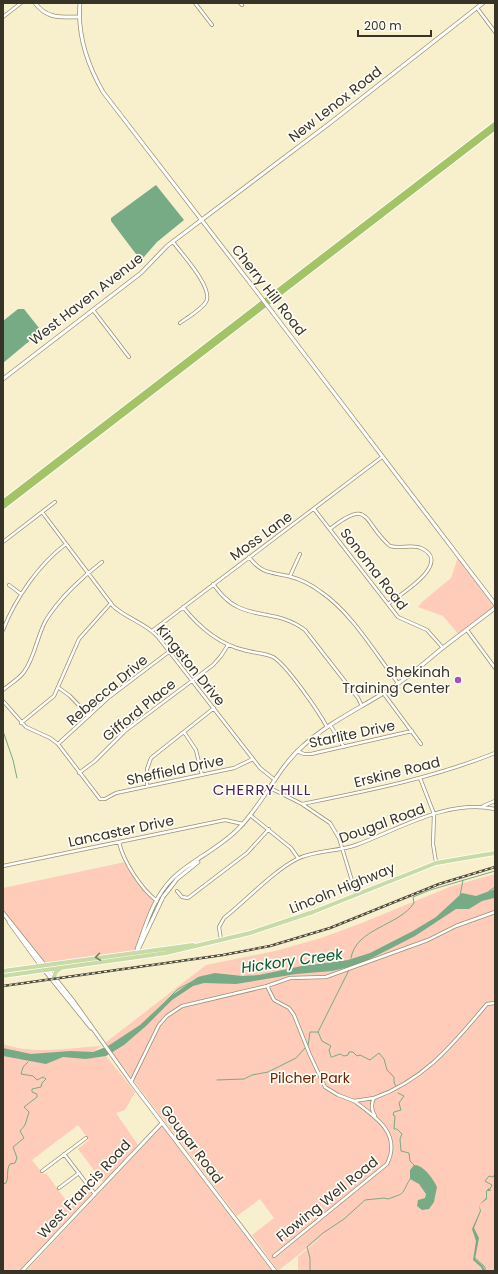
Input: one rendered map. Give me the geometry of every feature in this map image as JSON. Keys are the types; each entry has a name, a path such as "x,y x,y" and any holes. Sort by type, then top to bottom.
{"highway":[{"path":"3,502 495,124"},
{"path":"3,507 495,128"}],"main road":[{"name":"Lincoln Highway","path":"3,976 176,951 221,940 278,925 436,863 495,853"},
{"name":"Lincoln Highway","path":"3,971 197,945"},
{"path":"54,977 56,972 62,968"}],"street":[{"path":"3,17 21,3"},
{"path":"35,3 43,12 53,17 79,17"},
{"name":"Cherry Hill Road","path":"80,3 79,17 86,57 103,92 495,604"},
{"path":"195,3 212,25"},
{"name":"New Lenox Road","path":"201,220 483,3"},
{"path":"477,8 495,32"},
{"name":"West Haven Avenue","path":"3,379 141,273 173,242 201,220"},
{"path":"173,242 205,284 208,295 204,305 180,323"},
{"path":"93,310 129,357"},
{"name":"Moss Lane","path":"152,631 382,457"},
{"path":"3,542 55,502"},
{"name":"Sonoma Road","path":"314,509 402,620 427,630 443,648"},
{"name":"Kingston Drive","path":"42,512 111,603 123,614 152,631 193,680 260,768 275,780"},
{"path":"330,529 350,514 361,514 390,546 396,548 420,548 427,553 431,562 427,573 388,604"},
{"path":"3,630 11,610 21,594 52,557 66,544"},
{"path":"290,576 300,554"},
{"path":"249,557 260,569 290,576 315,588 338,606 398,683"},
{"path":"3,690 23,673 47,619 88,573 102,562"},
{"path":"213,584 222,595 238,607 280,617 301,627 311,637 362,706"},
{"path":"9,585 21,594"},
{"path":"21,723 48,702 59,688 79,639 111,603"},
{"path":"183,607 202,628 228,645 241,650 272,656 278,660 344,747"},
{"path":"137,957 137,952 158,901 174,883 244,824 297,751 328,726 384,694 495,608"},
{"path":"467,630 495,668"},
{"name":"Gifford Place","path":"79,773 95,761 126,731 217,661 228,645"},
{"name":"Rebecca Drive","path":"58,744 108,698 170,651"},
{"path":"59,688 70,696 89,716"},
{"path":"384,694 421,744"},
{"path":"3,701 21,723 29,730 50,738 58,744 79,773"},
{"path":"147,786 147,769 151,758 214,708"},
{"name":"Starlite Drive","path":"297,751 304,754 311,754 412,731"},
{"path":"184,732 196,750 202,775"},
{"name":"Erskine Road","path":"302,804 420,778 470,764 495,753"},
{"name":"Sheffield Drive","path":"79,773 100,799 104,799 116,793 234,768 253,759"},
{"path":"420,778 434,814 433,844 436,863"},
{"path":"270,788 302,804 330,823 339,838 356,895"},
{"path":"482,807 495,801"},
{"name":"Dougal Road","path":"221,940 219,927 224,918 283,868 298,858 342,849 434,814 482,807 495,809"},
{"path":"250,815 291,848 298,858"},
{"name":"Lancaster Drive","path":"3,866 225,820 244,824"},
{"path":"177,890 182,897 188,898 247,853 269,829"},
{"path":"119,842 122,854 126,861 150,895 158,901"},
{"path":"131,1082 155,1032 167,1016 174,1010 201,1000 267,986 290,978 326,977 428,940 456,926 495,912"},
{"name":"Gougar Road","path":"3,913 275,1271"},
{"name":"Gougar Road","path":"47,970 54,977 92,1030"},
{"name":"Flowing Well Road","path":"267,986 274,1000 289,1008 294,1015 310,1056 326,1087 338,1095 354,1101 376,1118 389,1132 391,1138 391,1158 387,1164 274,1256"},
{"path":"354,1101 374,1098 401,1087 430,1067 488,1004 495,1003"},
{"path":"374,1098 372,1112 376,1118"},
{"name":"West Francis Road","path":"22,1271 94,1193 162,1123"},
{"path":"42,1171 86,1138"},
{"path":"64,1154 94,1193"},
{"path":"59,1188 79,1173"}],"green space":[{"path":"458,557 495,605 495,607 459,635 443,616 418,607 451,578"},
{"path":"125,862 149,896 155,901 136,951 45,964 3,911 3,888"},
{"name":"Pilcher Park","path":"495,874 495,1271 298,1271 298,1257 328,1231 278,1271 252,1235 274,1218 260,1199 237,1216 105,1043 206,965 275,951 321,938 452,886"},
{"path":"3,1044 39,1050 101,1046 84,1059 106,1056 135,1092 125,1110 116,1113 138,1145 103,1182 78,1149 89,1140 78,1125 32,1160 43,1174 46,1173 68,1203 88,1187 93,1193 19,1271 3,1271"},
{"path":"162,1126 272,1271 26,1271"}],"shaded area":[{"path":"156,185 184,220 157,242 143,258 139,258 111,221 111,218"},
{"path":"18,309 24,309 39,328 39,333 3,363 3,321"},
{"path":"495,889 494,898 482,901 469,909 456,909 415,936 366,961 349,967 332,971 296,974 236,984 204,983 193,986 172,1000 124,1045 106,1056 86,1059 63,1057 46,1064 3,1056 3,1048 31,1054 70,1051 93,1052 108,1046 140,1025 171,996 198,977 215,973 242,976 259,975 302,966 348,960 370,953 413,931 436,917 462,893 476,896"},
{"path":"414,1165 421,1167 431,1177 437,1187 434,1202 429,1209 422,1210 417,1206 418,1200 425,1198 426,1194 419,1184 410,1179 410,1170"},
{"path":"489,1188 491,1191 487,1191 487,1199 479,1205 486,1198 486,1191"},
{"path":"479,1205 481,1211 474,1228 479,1238 475,1259 483,1266 485,1271 483,1271 481,1267 473,1260 476,1241 472,1229 480,1211"}],"waterway":[{"path":"3,731 13,760 17,778"},
{"path":"351,958 355,948 361,940 369,933 407,911 414,903 413,897 430,890 495,871"},
{"path":"460,896 463,880"},
{"name":"Hickory Creek","path":"489,891 495,887"},
{"path":"318,1032 349,970"},
{"name":"Hickory Creek","path":"162,1005 178,989 203,976"},
{"path":"308,1046 310,1032 318,1032 322,1041 331,1046 329,1050 331,1057"},
{"path":"217,1080 244,1079 252,1075 268,1072 296,1058 305,1048"},
{"path":"332,1057 340,1054 344,1056 348,1055 349,1052 353,1052 357,1056 360,1055 370,1060 379,1053 384,1059 387,1070 394,1077 396,1087"},
{"path":"3,1184 6,1183 10,1164 15,1163 17,1158 13,1147 24,1138 20,1131 25,1125 29,1112 24,1107 37,1097 37,1094 32,1092 32,1089 41,1087 42,1083 46,1079 43,1077 37,1080 33,1076 21,1074 23,1067 28,1062"},
{"path":"398,1093 404,1096 399,1103 401,1110 394,1112 393,1115 395,1116 394,1129 397,1129 402,1134 400,1139 401,1151 409,1153 410,1161 414,1165"},
{"path":"490,1189 492,1185 485,1181 489,1176 493,1177 495,1174"},
{"path":"310,1271 310,1258 307,1247 323,1233 344,1219 365,1200 388,1199 401,1194 410,1179"},
{"path":"475,1258 485,1267 485,1271"}],"railway":[{"path":"3,986 223,955 270,946 330,928 439,884 495,867"}],"place":[{"name":"Shekinah Training Center","path":"458,680"}],"district":[{"name":"CHERRY HILL","path":"262,790"}]}
